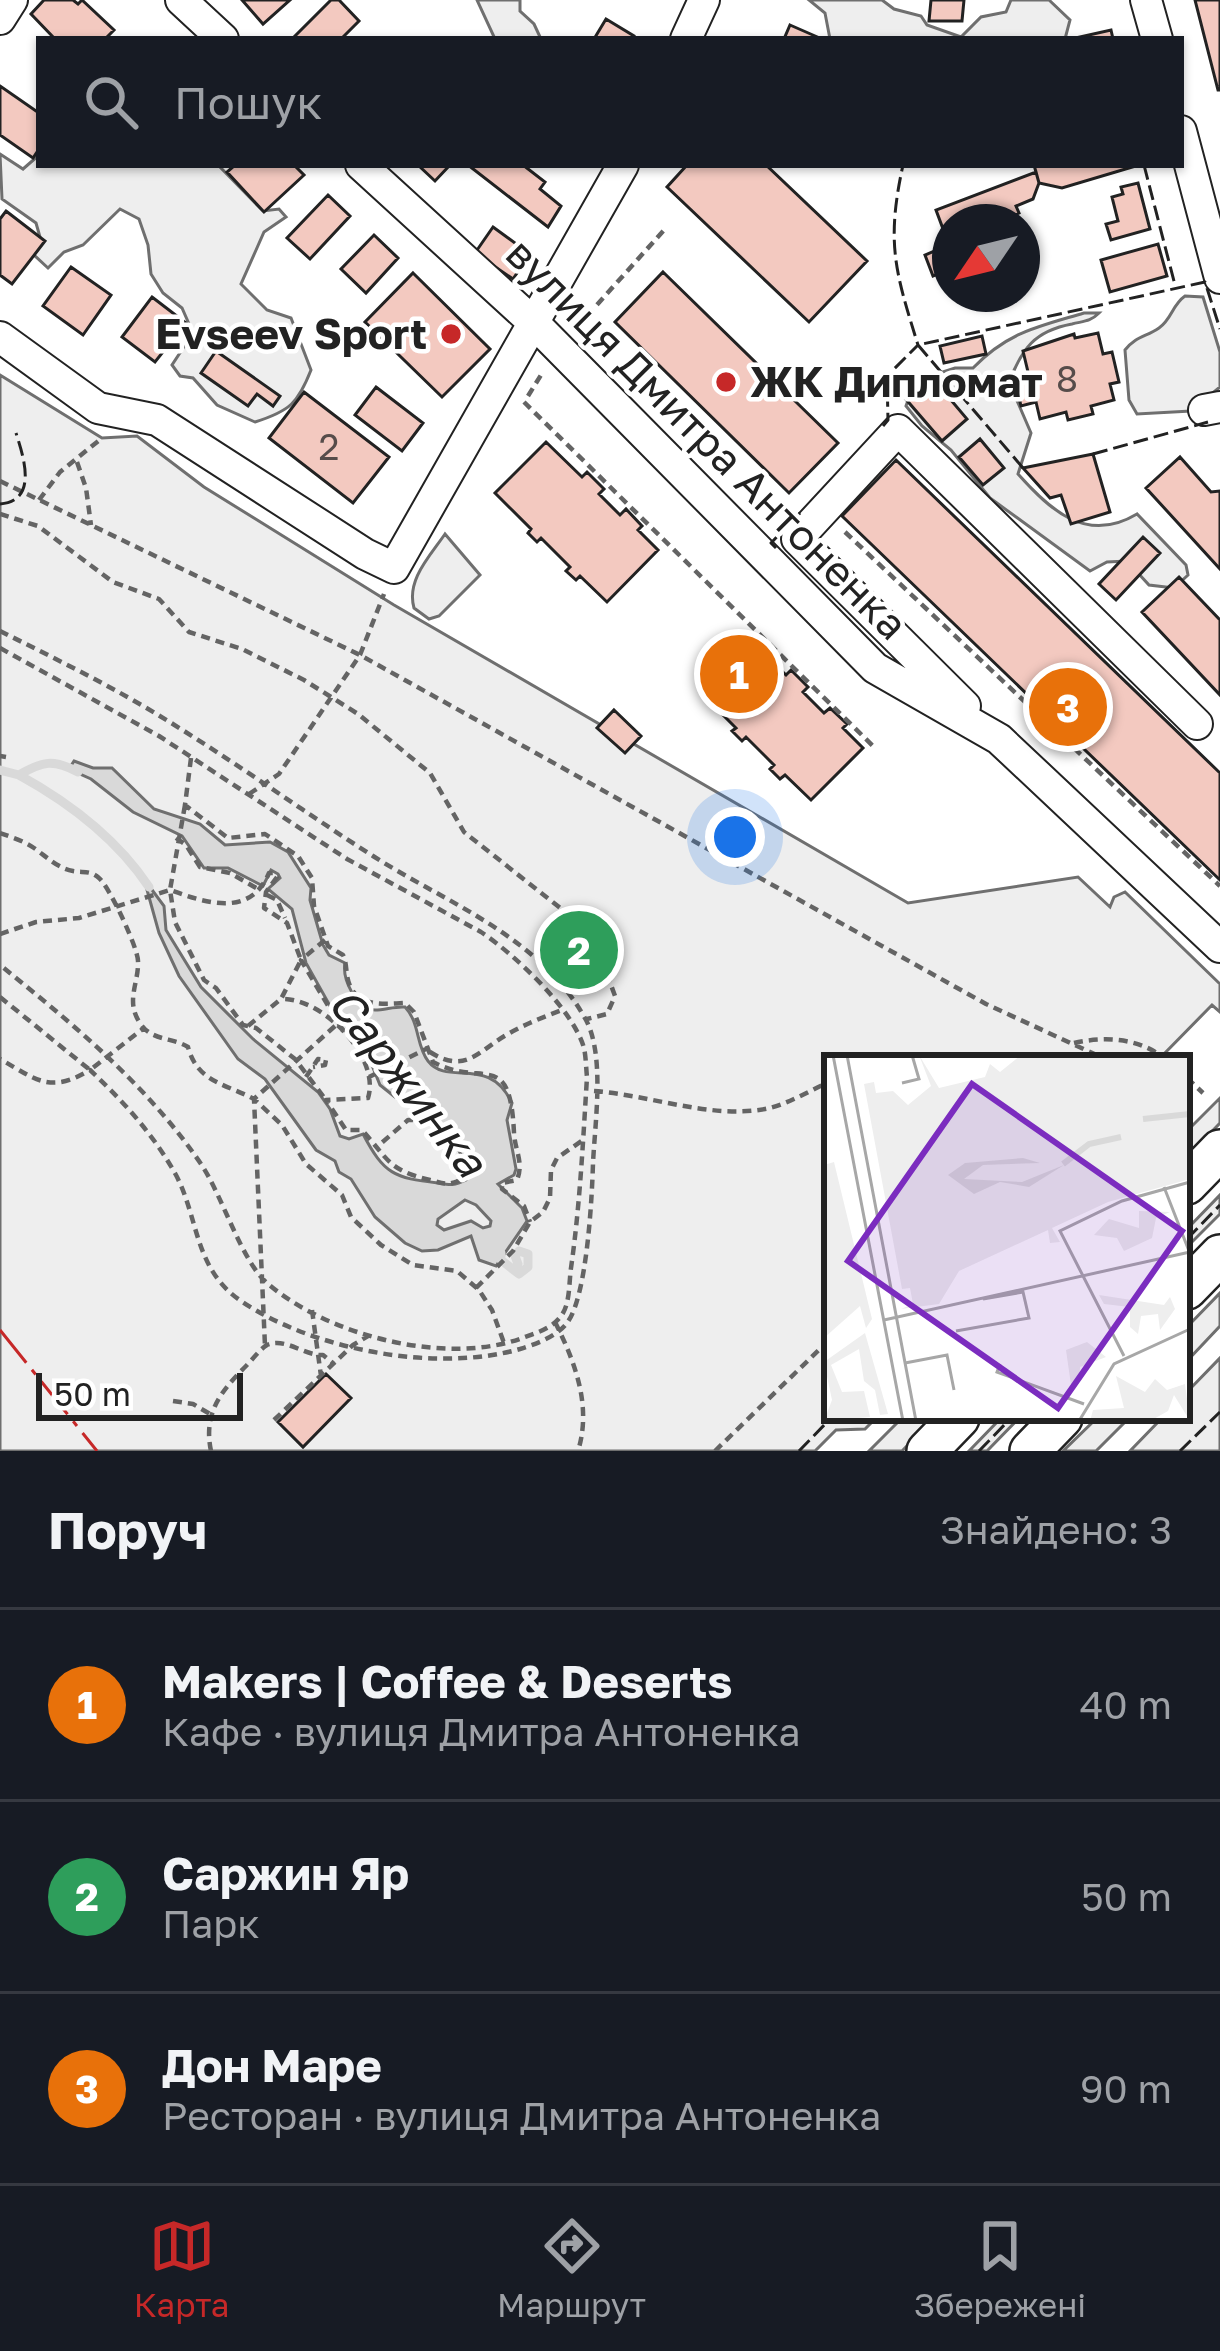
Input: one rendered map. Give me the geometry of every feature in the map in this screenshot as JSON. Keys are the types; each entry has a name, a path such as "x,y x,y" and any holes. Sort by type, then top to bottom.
{"main road":[{"path":"1190,1181 1220,1150"},
{"path":"1190,1286 1220,1255"},
{"path":"927,1451 956,1421"},
{"path":"1030,1451 1059,1421"}],"street":[{"path":"0,19 12,0"},
{"path":"181,0 221,36"},
{"path":"687,36 704,0"},
{"path":"1146,0 1155,36"},
{"path":"1184,142 1220,278"},
{"name":"вулиця Дмитра Антоненка","path":"364,168 535,324 875,668 1000,739 1220,947"},
{"path":"0,337 98,408 157,420 394,568 621,168"},
{"path":"1000,739 797,538 898,430 1197,724"}],"path":[{"path":"665,229 558,348 524,402 875,748"},
{"path":"39,500 60,472 102,438"},
{"path":"76,462 86,488 91,525"},
{"path":"0,481 360,655 986,1004 1095,1055"},
{"path":"822,511 1220,886"},
{"path":"0,514 38,526 113,582 159,599 189,632 258,657 358,714 430,773 464,832 564,911 607,974 615,996 607,1014 585,1018"},
{"path":"249,794 279,774 360,655 394,568"},
{"path":"0,631 164,718 410,878 495,923 551,977 585,1018 596,1053 592,1178 583,1267 572,1314 560,1330 513,1351 453,1360 352,1345 316,1335 242,1302 211,1270 199,1250 184,1192 169,1163 118,1096 0,997"},
{"path":"0,648 191,756 347,859 499,944 562,1010 584,1049 586,1094 563,1313 544,1330 504,1343 459,1348 401,1344 369,1336 312,1310 263,1281 202,1165 147,1096 0,965"},
{"path":"191,756 170,890 175,922 196,968 248,1026 293,1062 346,1130 362,1130 404,1174 448,1185 458,1181 453,1150 427,1123 415,1118 402,1123 378,1146"},
{"path":"184,808 228,838 265,834 298,856 312,878 314,906 325,940 343,955 348,981 368,1004 405,1003 415,1012 429,1058 444,1068 490,1074 512,1096 522,1163 518,1180 502,1183 502,1189 524,1206 530,1222"},
{"path":"0,832 51,862 97,876 105,884 136,943 139,966 131,993 136,1017 144,1028 181,1042 204,1076 254,1099 282,1125 306,1164 342,1195 351,1217 381,1246 412,1265 457,1271 492,1310 504,1343"},
{"path":"176,838 186,844 200,867 230,874 277,900 301,960 346,1038"},
{"path":"0,934 37,922 79,918 170,890 227,906 257,901 287,923"},
{"path":"243,902 263,892"},
{"path":"263,892 264,908"},
{"path":"248,1026 281,999 301,960 325,940"},
{"path":"281,999 308,1004 358,1049 368,1078 368,1098 326,1100"},
{"path":"426,1048 435,1057 476,1058 502,1037 562,1010"},
{"path":"254,1099 335,1026"},
{"path":"0,1059 54,1085 70,1082 144,1028"},
{"path":"1074,1043 1123,1040 1157,1055"},
{"path":"368,1078 426,1048"},
{"path":"306,1077 313,1067"},
{"path":"1190,1081 1203,1093"},
{"path":"586,1094 595,1091 723,1111 751,1110 770,1108 824,1084"},
{"path":"254,1099 266,1346"},
{"path":"476,1288 543,1212 557,1158 583,1141"},
{"path":"312,1310 321,1376"},
{"path":"555,1322 580,1384 584,1424 578,1451"},
{"path":"274,1420 352,1345 369,1336"},
{"path":"211,1451 210,1414 220,1393 266,1346 284,1343 334,1364"},
{"path":"715,1451 824,1345"},
{"path":"173,1401 210,1414"}],"shaded area":[{"path":"477,0 520,0 520,11 540,36 494,36"},
{"path":"809,0 882,0 958,36 829,36 825,13"},
{"path":"1011,0 1049,0 1070,20 1066,36 962,36 981,17 1006,12"},
{"path":"0,154 23,169 36,158 36,168 221,168 263,211 279,209 286,217 264,232 241,284 267,310 291,318 311,370 297,398 277,414 255,422 217,405 193,378 180,376 172,365 193,333 182,308 163,293 151,274 139,219 120,209 83,245 64,252 48,268 34,255 40,237 36,223 2,199"},
{"path":"1185,296 1203,297 1220,352 1220,387 1191,411 1137,414 1129,400 1125,350 1163,324"},
{"path":"1084,313 1099,313 1039,337 1019,360 1009,382 1031,433 1018,474 1043,500 1071,519 1102,526 1137,514 1186,565 1188,575 1174,588 1149,585 1127,561 1107,562 1090,571 990,498 906,406 915,381 955,368 973,368 1011,338"},
{"path":"0,375 102,438 137,436 204,487 394,605 908,903 1078,877 1110,907 1114,897 1125,892 1220,984 1220,1012 1212,1005 1163,1055 824,1055 824,1421 873,1421 865,1429 836,1430 815,1451 0,1451"},
{"path":"445,534 480,575 439,616 429,619 414,608 413,588"},
{"path":"1220,1098 1220,1123 1190,1154 1190,1128"},
{"path":"1220,1195 1220,1214 1190,1244 1190,1226"},
{"path":"1220,1293 1220,1326 1190,1358 1190,1324"},
{"path":"1220,1358 1220,1451 1130,1451 1159,1421 1190,1421 1190,1389"},
{"path":"899,1421 931,1421 902,1451 869,1451"},
{"path":"998,1421 1016,1421 987,1451 969,1451"},
{"path":"1094,1421 1126,1421 1096,1451 1063,1451"}],"water":[{"path":"74,761 112,768 154,809 200,824 225,845 270,842 288,852 311,888 323,945 329,955 345,963 356,999 375,1010 405,1007 424,1055 436,1068 481,1075 503,1088 512,1103 507,1120 516,1169 498,1184 522,1208 527,1221 496,1266 479,1260 471,1236 438,1250 422,1251 375,1217 351,1179 339,1172 335,1161 316,1150 265,1079 238,1059 179,976 159,933 144,879 164,906 166,930 201,987 253,1039 318,1092 340,1136 349,1139 363,1134 384,1166 400,1176 449,1185 466,1180 464,1161 454,1144 423,1120 414,1100 395,1097 380,1085 365,1048 343,1029 306,963 292,909 268,889 280,878 278,874 271,870 263,886 228,868 204,868 182,836 133,812 91,779 69,769","holes":["465,1200 491,1221 490,1226 483,1228 471,1221 444,1230 437,1225 438,1219"]}],"building":[{"path":"44,0 78,4 82,0 114,30 108,36 52,36 31,14"},
{"path":"242,0 290,0 263,24"},
{"path":"331,0 339,0 359,21 344,36 295,36"},
{"path":"931,0 964,0 962,21 929,21"},
{"path":"1195,0 1220,0 1220,90 1218,90"},
{"path":"606,19 634,36 596,36"},
{"path":"790,25 815,36 785,36"},
{"path":"0,86 36,111 36,154 33,158 0,135"},
{"path":"232,168 297,168 304,175 264,212 227,172"},
{"path":"421,168 447,168 435,181"},
{"path":"472,168 527,168 545,182 540,189 561,206 548,227"},
{"path":"684,168 769,168 867,261 809,322 667,187"},
{"path":"1035,168 1129,168 1062,188 1039,183"},
{"path":"1036,172 1039,183 1033,199 1021,204 952,204"},
{"path":"1138,183 1150,229 1111,240 1106,224 1118,221 1112,197 1123,194 1121,187"},
{"path":"328,195 350,216 310,259 287,238"},
{"path":"6,211 45,241 12,284 0,275 0,219"},
{"path":"493,227 530,254 513,279 475,253"},
{"path":"374,235 398,258 366,293 341,269"},
{"path":"1158,244 1167,276 1110,292 1101,260"},
{"path":"71,267 111,295 83,335 43,306"},
{"name":"ЖК Дипломат","path":"663,272 838,443 789,493 615,322"},
{"path":"413,273 490,349 442,397 365,322"},
{"path":"152,297 186,323 155,362 122,337"},
{"path":"1098,333 1103,354 1112,352 1119,382 1110,384 1114,400 1091,406 1093,414 1068,420 1066,412 1040,419 1036,402 1021,406 1014,376 1028,372 1023,351 1074,334 1075,338"},
{"path":"982,336 986,354 944,363 940,346"},
{"path":"216,351 280,396 273,406 257,394 248,406 201,373"},
{"path":"929,374 967,419 942,441 904,397"},
{"path":"376,387 423,423 402,451 355,415"},
{"path":"304,392 389,457 353,503 269,438"},
{"path":"980,439 1004,468 983,485 959,457"},
{"path":"546,442 582,477 587,472 604,489 599,494 620,515 626,509 658,550 607,602 580,576 576,580 566,571 570,567 541,538 537,542 528,533 531,529 495,493"},
{"path":"1093,454 1110,512 1071,524 1061,495 1050,498 1023,468"},
{"path":"1180,457 1211,492 1220,491 1220,569 1146,488"},
{"path":"896,460 1220,773 1220,880 842,516"},
{"path":"1143,537 1160,553 1116,600 1099,584"},
{"path":"1179,577 1220,620 1220,695 1142,612"},
{"path":"750,640 786,675 791,670 808,687 803,692 824,713 830,708 863,748 811,800 785,775 780,779 770,769 774,765 746,737 742,741 732,731 736,728 700,692"},
{"path":"614,710 641,736 625,753 597,728"},
{"path":"326,1374 351,1398 303,1447 278,1422"}],"waterway":[{"name":"Саржинка","path":"0,770 19,775 48,763 78,772"},
{"name":"Саржинка","path":"19,775 91,824 149,887"},
{"name":"Саржинка","path":"501,1253 501,1260 519,1274 528,1267 528,1254 519,1251 515,1256 518,1264"}],"fence":[{"path":"883,426 888,420 887,376 918,345 894,237 903,168"},
{"path":"1145,168 1176,289"},
{"path":"1023,468 918,345 1205,282 1220,329"},
{"path":"1093,454 1208,422"},
{"path":"0,504 12,501 24,487 16,433"},
{"path":"776,548 771,543 800,513"},
{"path":"1190,1236 1220,1205"},
{"path":"1180,1451 1220,1412"},
{"path":"799,1451 828,1421"},
{"path":"979,1451 1008,1421"}],"power":[{"path":"0,1330 97,1451"}],"place":[{"name":"Evseev Sport","path":"451,334"},
{"name":"ЖК Дипломат","path":"726,382"},
{"name":"Makers | Coffee & Deserts","path":"739,674"},
{"name":"Дон Маре","path":"1068,707"},
{"name":"Саржин Яр","path":"579,950"}]}
